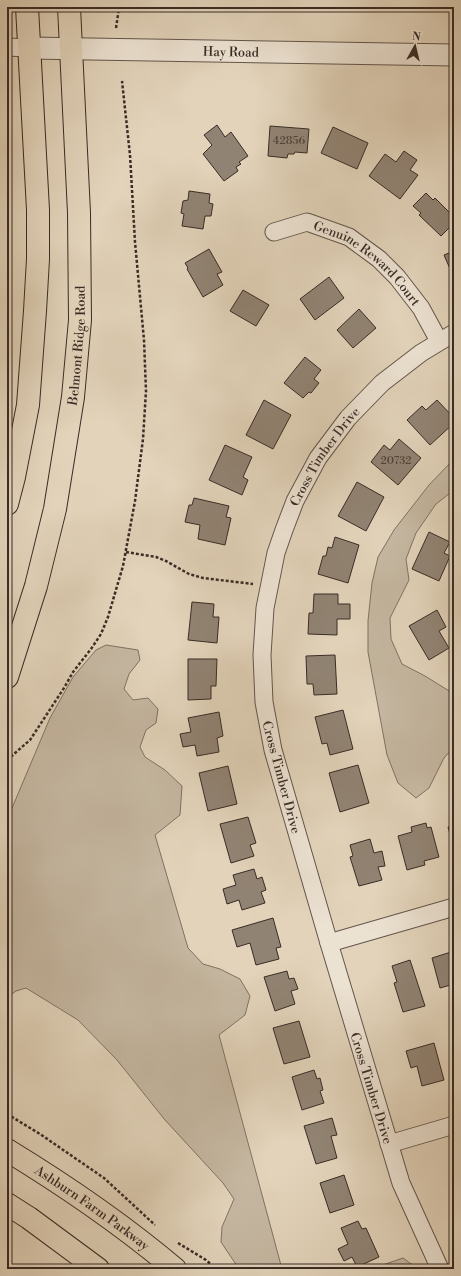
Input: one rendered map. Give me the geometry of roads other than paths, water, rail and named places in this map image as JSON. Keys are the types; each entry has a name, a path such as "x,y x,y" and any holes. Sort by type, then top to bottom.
{"main road":[{"path":"7,504 28,405 36,303 38,210 27,7"},
{"name":"Belmont Ridge Road","path":"7,677 36,586 55,509 73,397 80,320 79,214 69,7"},
{"path":"7,442 13,438 28,405"},
{"name":"Ashburn Farm Parkway","path":"7,1150 107,1216 153,1250 175,1269"},
{"path":"7,1204 29,1218 98,1269"}],"street":[{"name":"Hay Road","path":"7,47 454,55"},
{"name":"Genuine Reward Court","path":"274,232 307,222 349,237 379,259 397,278 421,308 439,341"},
{"name":"Cross Timber Drive","path":"440,1269 401,1183 273,750 264,702 262,655 265,608 276,554 295,501 306,479 329,442 348,418 382,383 401,367 439,341 454,333"},
{"path":"329,943 454,906"},
{"path":"389,1144 454,1125"}]}
